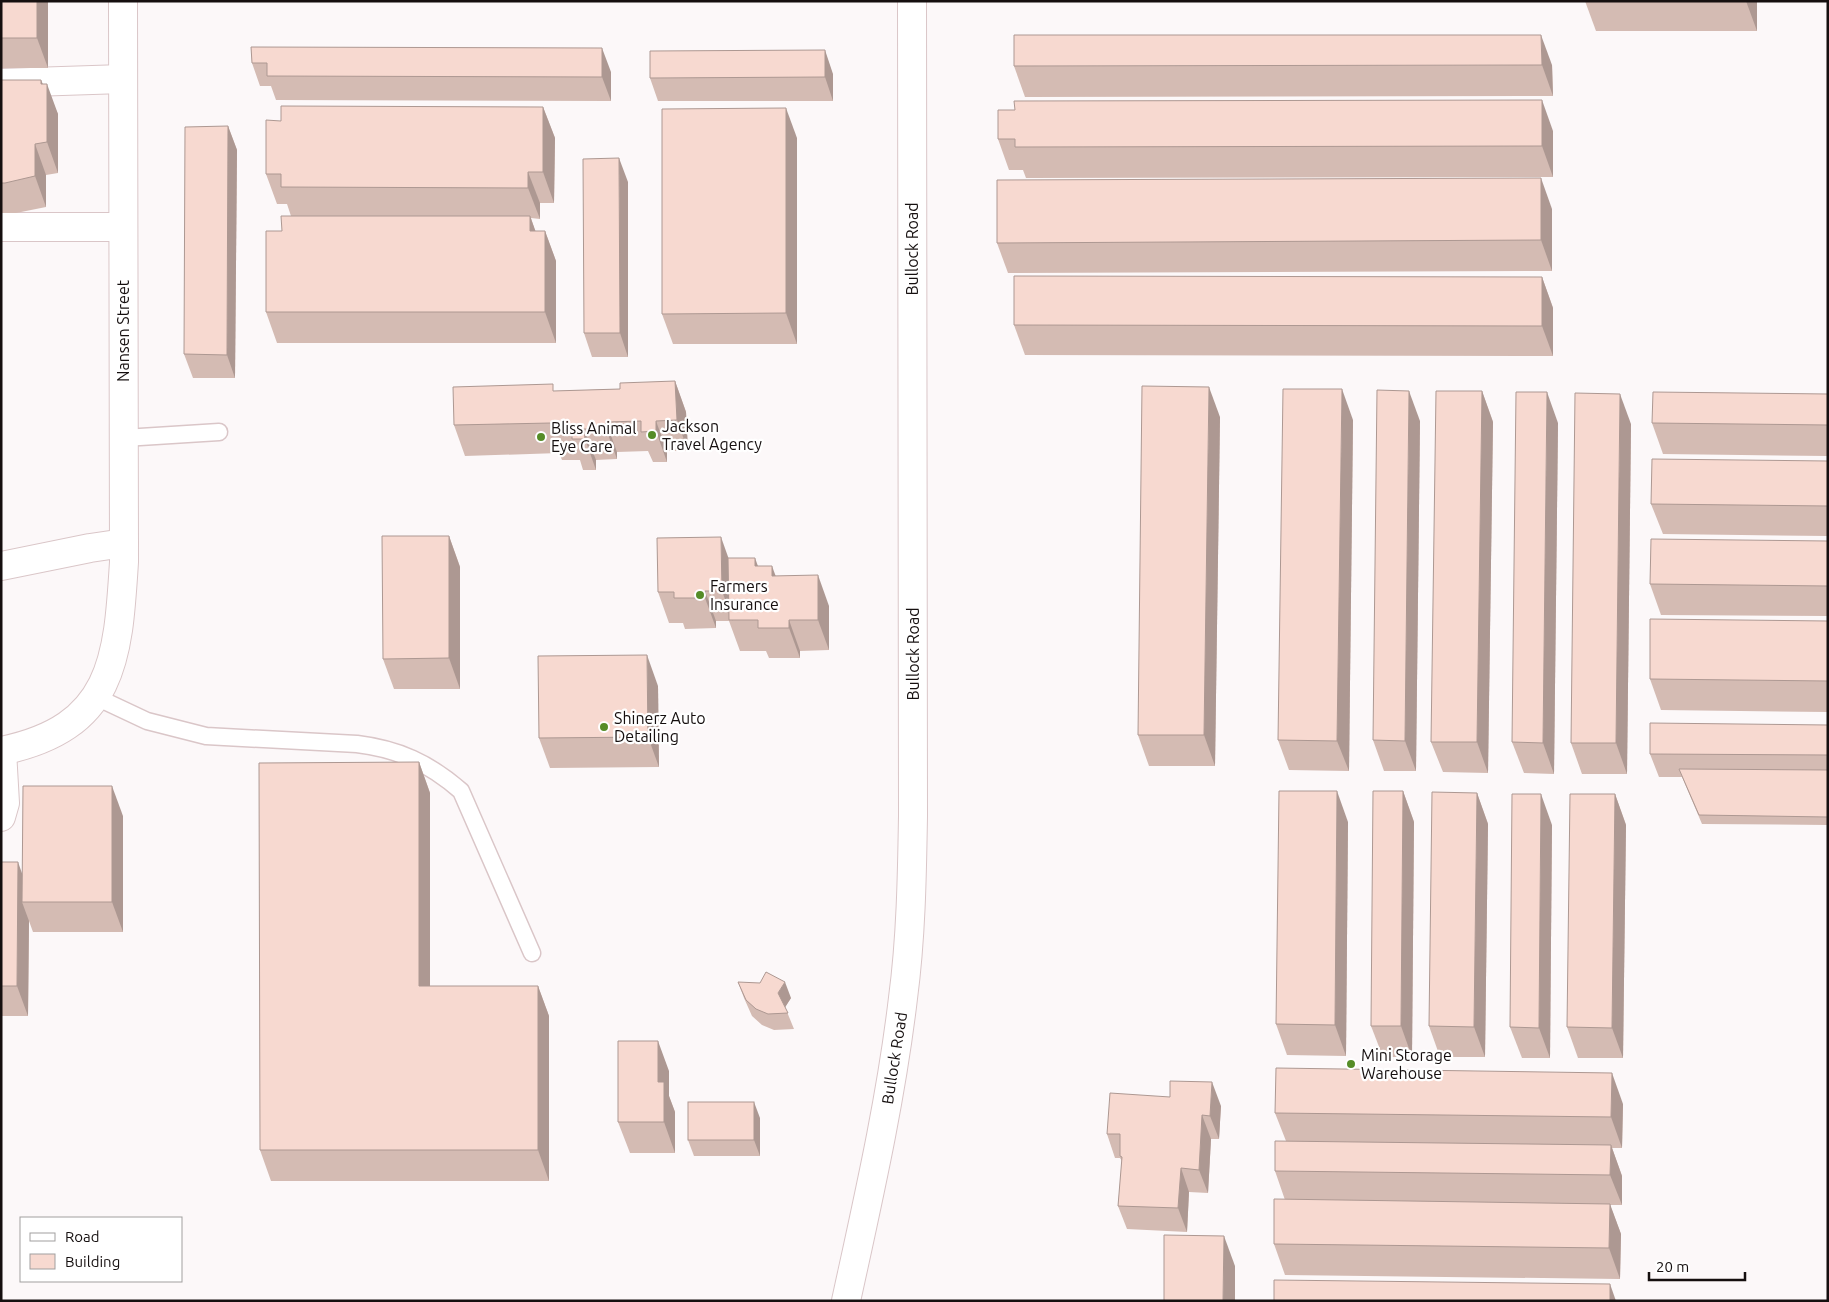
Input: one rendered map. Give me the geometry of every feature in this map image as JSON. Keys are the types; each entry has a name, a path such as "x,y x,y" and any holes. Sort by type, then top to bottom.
{"street":[{"name":"Nansen Street","path":"2,751 38,740 66,727 83,713 96,697 113,661 120,626 124,543 123,1"},
{"name":"Bullock Road","path":"846,1301 890,1091 904,996 911,906 913,816 912,1"},
{"path":"1,84 123,79"},
{"path":"1,226 123,226"},
{"path":"1,566 124,543"},
{"path":"1,817 5,803 2,751"}],"lane":[{"path":"124,438 219,432"},
{"path":"96,697 147,721 206,736 357,744 374,746 420,761 444,776 460,790 532,953"}],"building":[{"path":"1,1 37,1 37,38 1,38"},
{"path":"1014,35 1541,35 1542,65 1014,66"},
{"path":"251,47 602,48 602,77 267,76 267,63 252,63"},
{"path":"825,50 825,77 650,78 650,51"},
{"path":"1,80 41,80 41,84 47,84 47,142 35,144 35,176 5,183 1,183"},
{"path":"1542,100 1542,146 1015,147 1015,139 998,139 998,110 1015,110 1014,101"},
{"path":"281,106 543,107 543,172 528,172 528,188 281,187 281,174 266,174 266,120 281,121"},
{"path":"786,108 786,313 662,314 662,109"},
{"path":"228,126 227,355 184,354 185,127"},
{"path":"619,158 620,333 584,333 583,159"},
{"path":"1541,178 1541,240 997,243 997,180"},
{"path":"281,216 530,216 530,231 545,231 545,312 266,312 266,231 282,231"},
{"path":"1014,276 1542,277 1542,326 1014,325"},
{"path":"675,381 677,420 656,421 656,431 641,432 641,421 606,422 606,429 584,429 585,439 572,439 572,429 551,430 551,423 454,425 453,387 553,384 553,391 620,389 620,383"},
{"path":"1142,386 1209,387 1204,735 1138,735"},
{"path":"1283,389 1342,389 1337,741 1278,740"},
{"path":"1377,390 1409,391 1405,741 1373,740"},
{"path":"1436,391 1482,391 1477,742 1431,742"},
{"path":"1516,392 1547,392 1543,743 1512,742"},
{"path":"1653,392 1828,394 1828,425 1652,423"},
{"path":"1575,393 1620,394 1616,743 1571,743"},
{"path":"1652,459 1828,461 1828,506 1651,504"},
{"path":"382,536 449,536 449,658 383,659"},
{"path":"721,537 722,591 705,591 705,598 674,598 674,592 658,592 657,538"},
{"path":"1651,539 1828,541 1828,586 1650,584"},
{"path":"728,558 755,558 755,566 772,566 772,576 818,575 818,620 789,620 789,628 758,628 758,620 729,620"},
{"path":"1650,619 1828,621 1828,681 1650,679"},
{"path":"647,655 648,737 539,738 538,656"},
{"path":"1650,723 1828,725 1828,755 1650,754"},
{"path":"419,762 419,986 538,986 538,1150 260,1150 259,763"},
{"path":"1679,769 1828,770 1828,817 1699,815"},
{"path":"23,786 112,786 112,902 22,902"},
{"path":"1279,791 1337,791 1335,1025 1276,1024"},
{"path":"1373,791 1403,791 1401,1026 1371,1026"},
{"path":"1432,792 1477,793 1474,1027 1429,1026"},
{"path":"1512,794 1541,794 1539,1028 1510,1027"},
{"path":"1570,794 1615,794 1612,1028 1567,1027"},
{"path":"1,862 18,862 17,986 1,986"},
{"path":"766,972 785,982 778,993 788,1013 768,1014 756,1009 746,1000 738,982 760,983"},
{"path":"618,1041 658,1041 658,1082 664,1082 664,1122 618,1122"},
{"path":"1276,1068 1612,1073 1611,1117 1275,1113"},
{"path":"1170,1081 1212,1082 1210,1116 1202,1115 1199,1170 1181,1168 1178,1208 1118,1206 1122,1157 1120,1156 1120,1134 1107,1134 1110,1093 1170,1097"},
{"path":"688,1102 754,1102 754,1140 688,1140"},
{"path":"1275,1141 1611,1145 1610,1175 1275,1171"},
{"path":"1274,1199 1610,1204 1609,1248 1274,1244"},
{"path":"1164,1235 1224,1236 1223,1301 1164,1301"},
{"path":"1274,1280 1610,1284 1610,1301 1274,1301"}],"place":[{"name":"Jackson Travel Agency","path":"652,435"},
{"name":"Bliss Animal Eye Care","path":"541,437"},
{"name":"Farmers Insurance","path":"700,595"},
{"name":"Shinerz Auto Detailing","path":"604,727"},
{"name":"Mini Storage Warehouse","path":"1351,1064"}]}
